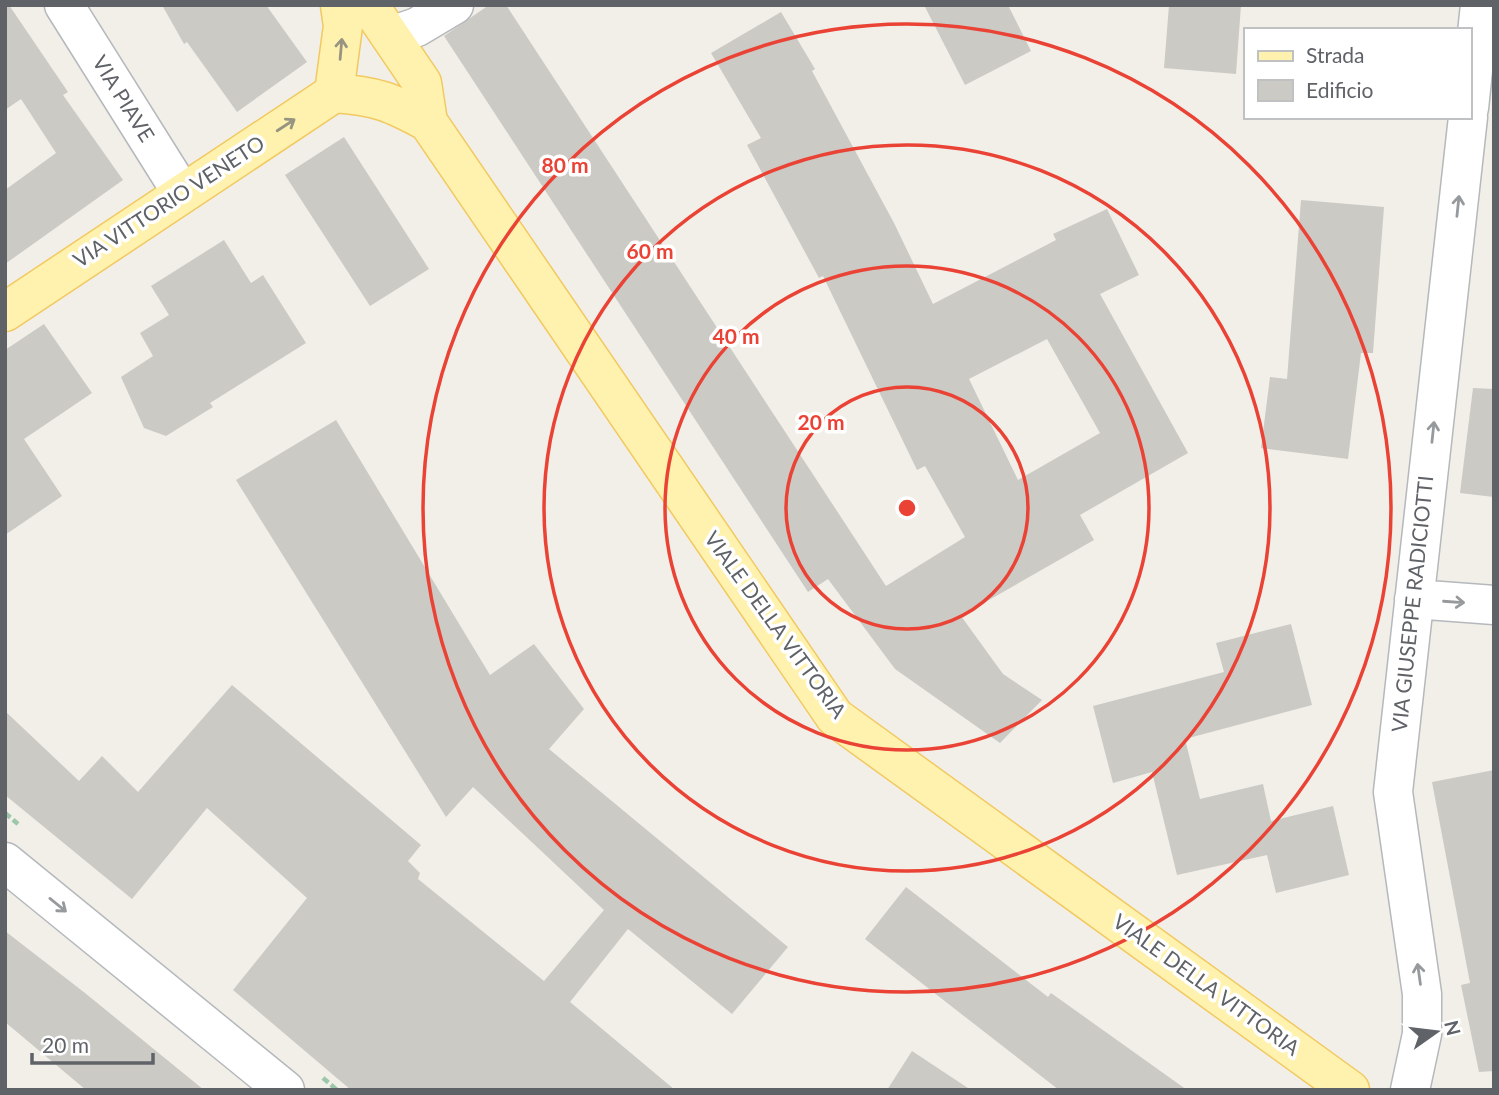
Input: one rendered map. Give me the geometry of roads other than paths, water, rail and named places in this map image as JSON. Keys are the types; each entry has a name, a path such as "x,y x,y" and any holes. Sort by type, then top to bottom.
{"main road":[{"path":"340,5 343,26 334,93 365,95 392,103 428,122"},
{"name":"VIALE DELLA VITTORIA","path":"369,5 422,83 428,122 835,717 1350,1090"},
{"name":"VIA VITTORIO VENETO","path":"5,312 334,93"}],"street":[{"name":"VIA PIAVE","path":"64,5 182,192"},
{"path":"391,36 417,27 454,5"},
{"path":"1471,89 1480,5"},
{"name":"VIA GIUSEPPE RADICIOTTI","path":"1410,1090 1422,1034 1422,994 1393,792 1468,119"},
{"path":"1414,599 1494,605"},
{"path":"5,862 285,1090"}]}
